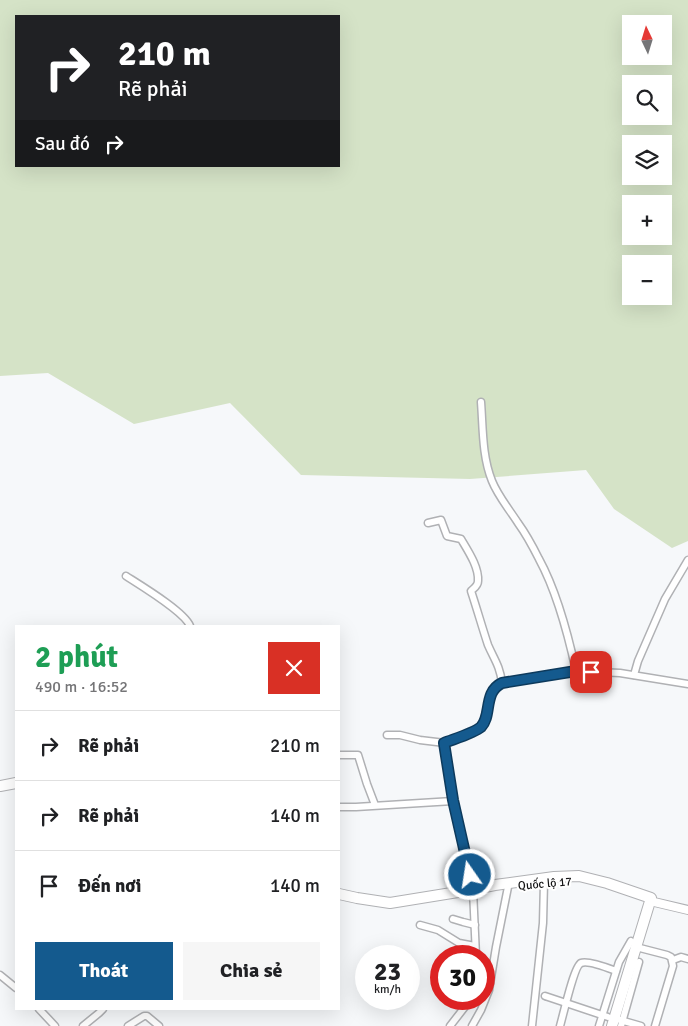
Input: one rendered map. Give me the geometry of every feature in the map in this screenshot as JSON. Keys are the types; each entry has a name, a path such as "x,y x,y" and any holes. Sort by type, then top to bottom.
{"highway":[{"path":"0,780 15,777"},
{"path":"0,786 15,783"},
{"path":"340,898 388,908 554,877 578,876 607,883 647,898 612,1021"},
{"name":"Quốc lộ 17","path":"501,886 560,880 579,881 647,898"},
{"path":"340,894 390,903 473,892"}],"main road":[{"path":"647,898 688,908"}],"street":[{"path":"481,402 484,450 491,480 540,560 556,597 576,671"},
{"path":"428,523 441,520 447,536 461,539 471,558 477,572 478,581 476,587 471,591 488,646 499,667 502,683"},
{"path":"634,675 638,661 665,599 688,560"},
{"path":"126,576 175,609 190,625"},
{"path":"388,735 400,735 444,743 475,731 483,726 492,692 496,685 502,683 576,671 620,673 688,684"},
{"path":"444,743 453,800 473,892 475,945"},
{"path":"340,755 358,755 375,805"},
{"path":"340,807 453,800"},
{"path":"532,1026 542,931 544,882"},
{"path":"472,1026 489,990 496,947 501,886"},
{"path":"453,919 475,925"},
{"path":"420,925 438,930 459,943 470,945"},
{"path":"612,1021 616,971 619,962 634,944 667,955 673,960"},
{"path":"673,960 681,957 688,959"},
{"path":"655,1026 673,960"},
{"path":"599,1026 612,1021 639,962"},
{"path":"560,1026 573,978 580,963 590,963 616,971"},
{"path":"0,975 15,987"},
{"path":"545,996 612,1021 641,1026"},
{"path":"40,1010 55,1026"},
{"path":"83,1026 102,1010"},
{"path":"450,1026 462,1010"},
{"path":"128,1026 147,1016 159,1026"}],"green space":[{"path":"0,0 688,0 688,541 672,548 614,509 586,470 470,479 301,475 230,403 134,424 48,373 0,376"}],"route":[{"path":"470,875 453,800 444,743 483,726 492,692 496,685 576,671 591,672"}]}
